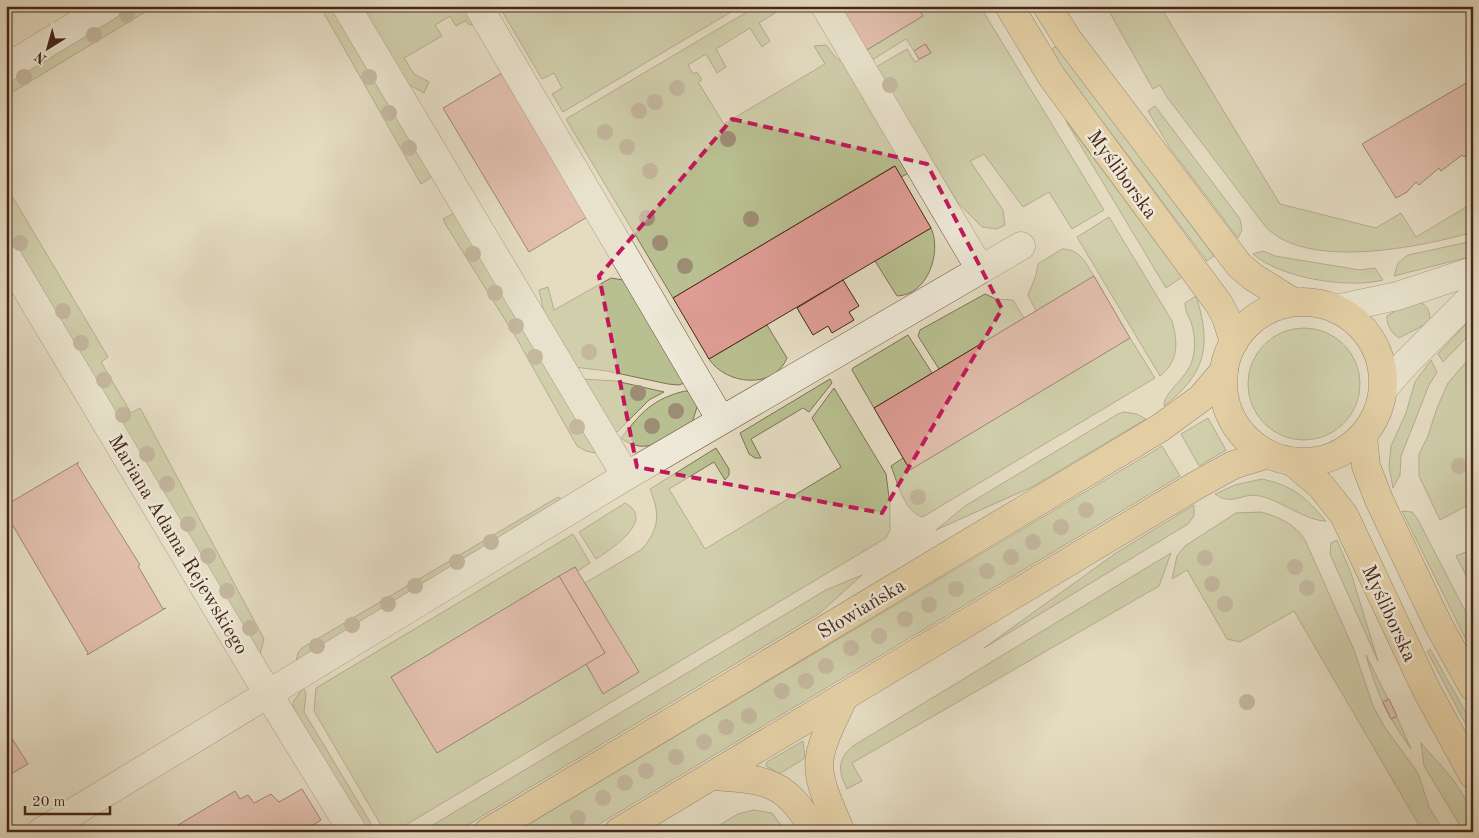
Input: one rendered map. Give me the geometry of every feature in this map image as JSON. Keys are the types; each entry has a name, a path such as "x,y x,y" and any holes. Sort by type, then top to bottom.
{"main road":[{"name":"Myśliborska","path":"1009,6 1052,77 1219,304 1226,316 1234,342"},
{"name":"Myśliborska","path":"1047,6 1067,38 1239,265 1253,277 1293,302"},
{"path":"618,832 1233,464 1281,458 1315,462 1333,457 1349,448 1364,436 1380,408 1384,388 1383,374 1376,347 1360,324 1336,309 1315,303 1293,302 1272,308 1253,319 1234,342 1224,371 1224,391 1232,420 1251,444 1281,458"},
{"name":"Słowiańska","path":"488,832 1160,428 1201,398 1224,371"},
{"name":"Myśliborska","path":"1364,436 1366,466 1379,500 1439,626 1473,688"},
{"name":"Myśliborska","path":"1281,458 1321,486 1344,515 1427,691 1473,775"},
{"path":"841,832 824,793 818,767 821,744 844,697"},
{"path":"712,776 748,778 774,786 788,794 799,805 815,832"}],"street":[{"path":"6,68 108,6"},
{"path":"346,6 626,476"},
{"path":"478,6 721,420"},
{"path":"825,6 980,269"},
{"path":"40,832 267,692 626,476 1021,246"},
{"name":"Mariana Adama Rejewskiego","path":"6,255 267,692 353,832"},
{"path":"1336,309 1397,296 1473,271"},
{"path":"1384,388 1405,364 1473,296"}],"highlighted area":[{"path":"732,119 927,164 1002,309 882,513 637,467 599,276"}],"green space":[{"path":"130,6 155,6 6,96 6,80"},
{"path":"320,6 333,6 433,173 429,179 421,184"},
{"path":"360,6 471,6 474,24 470,25 465,21 456,26 450,16 435,25 442,36 404,58 414,74 429,82 424,93 404,82"},
{"path":"499,6 741,6 563,112 552,94 562,88 554,73 542,79"},
{"path":"757,6 786,6 759,23 770,41 762,47 750,28 716,49 726,67 717,73 706,54 688,65 693,74 697,72 702,80 698,82 724,124 825,64 814,46 826,45 836,58 845,63 911,172 901,177 894,166 673,298 566,119"},
{"path":"917,6 980,6 1104,210 1072,229 1049,192 1023,207 984,154 970,161 1003,210 1005,225 997,229 982,227 958,203 876,67 907,49 915,62 931,53 926,44 914,51 906,39 872,60 865,51 923,16"},
{"path":"1106,6 1160,6 1280,204 1376,228 1401,213 1416,237 1473,203 1473,232 1425,244 1365,252 1335,252 1307,248 1283,240 1265,226 1167,97 1160,85 1153,89"},
{"path":"1054,47 1058,48 1214,256 1207,261 1051,53"},
{"path":"1155,106 1240,219 1242,230 1238,238 1170,148 1148,111"},
{"path":"1066,121 1182,277 1166,288"},
{"path":"6,186 108,357 101,362 131,413 140,408 264,639 260,654 247,641 6,235"},
{"path":"456,212 592,442 595,453 577,446 517,339 446,225 443,219"},
{"path":"1109,217 1172,321 1176,344 1174,358 1160,376 1077,237"},
{"path":"931,228 935,249 930,271 917,288 908,294 897,296 875,261"},
{"path":"1473,241 1473,256 1394,276 1398,263 1408,255"},
{"path":"1062,249 1078,254 1085,261 1094,276 1036,311 1028,295 1038,264"},
{"path":"1263,251 1275,256 1360,270 1375,268 1383,280 1352,283 1334,282 1297,275 1265,262 1253,254"},
{"path":"611,278 636,282 693,381 678,385 668,384 607,371 574,367 545,317 539,290 548,287 554,310"},
{"path":"985,294 996,299 1013,300 1024,318 939,369 918,336 920,330"},
{"path":"1196,296 1204,329 1202,357 1197,370 1189,382 1164,406 1167,396 1192,361 1194,336 1185,303"},
{"path":"1411,301 1419,302 1425,306 1429,311 1430,319 1426,324 1399,338 1390,328 1387,316"},
{"path":"1473,316 1473,331 1443,362 1438,354"},
{"path":"767,325 787,358 781,368 772,375 761,379 738,379 717,368 709,359"},
{"path":"1304,328 1325,332 1344,344 1356,363 1360,384 1356,405 1344,424 1325,436 1304,440 1283,436 1264,424 1252,405 1248,384 1252,363 1264,344 1283,332"},
{"path":"908,335 932,373 874,408 852,370"},
{"path":"1130,338 1155,378 926,515 922,517 910,508 902,495 891,466 903,458 911,469"},
{"path":"1473,354 1473,463 1464,468 1473,484 1473,519 1466,506 1440,520 1419,476 1419,454 1428,436 1448,383"},
{"path":"1431,360 1437,372 1429,385 1401,456 1400,475 1393,488 1389,467 1391,446 1406,413 1415,382"},
{"path":"581,379 616,381 664,392 649,400 615,434"},
{"path":"830,379 832,383 809,412 803,408 751,439 761,458 755,458 749,454 740,433"},
{"path":"834,388 886,474 890,505 890,530 886,538 394,832 385,832 314,711 316,688 573,534 590,563 578,571 575,567 391,677 437,753 586,664 603,693 638,672 585,583 641,550 652,535 657,514 650,489 716,448 729,469 729,475 725,480 714,462 669,489 705,549 841,467 812,418"},
{"path":"685,391 697,393 698,404 692,423 666,439 649,446 631,444 621,438 648,408 664,398"},
{"path":"1124,412 1137,414 1146,419 1032,487 936,530 965,506"},
{"path":"1208,418 1226,450 1199,466 1181,434"},
{"path":"1162,446 1180,476 586,832 515,832"},
{"path":"1262,479 1291,489 1312,505 1326,521 1310,518 1260,496 1253,495 1227,499 1215,494 1235,485"},
{"path":"558,497 569,504 296,662 298,653 302,648"},
{"path":"625,503 634,510 636,518 634,526 620,542 596,559 579,532"},
{"path":"1194,505 1194,516 1188,524 984,648 1116,553"},
{"path":"1402,511 1412,512 1417,518 1473,626 1473,654"},
{"path":"1261,512 1286,522 1301,534 1305,540 1354,650 1373,706 1384,726 1418,773 1429,807 1444,832 1423,832 1294,611 1240,642 1227,639 1187,570 1172,579 1177,556 1185,546 1236,513"},
{"path":"1337,540 1351,573 1378,661 1330,554 1331,543"},
{"path":"1473,549 1473,589 1456,556"},
{"path":"1171,553 1159,586 852,763 862,781 847,789 842,777 841,766 844,756 853,746"},
{"path":"862,575 820,613 456,832 421,832 826,590"},
{"path":"1430,649 1473,725 1473,738 1427,651"},
{"path":"1366,655 1388,699 1383,703 1374,681"},
{"path":"303,688 306,693 304,712 376,832 367,832 294,711 293,702"},
{"path":"1397,717 1411,749 1403,737 1392,719"},
{"path":"803,741 805,758 779,774 766,766 767,762"},
{"path":"1421,743 1462,794 1472,818 1473,832 1464,832 1424,766"},
{"path":"754,810 772,813 786,832 708,832 738,814"}],"building":[{"path":"838,6 917,6 923,16 865,51"},
{"path":"925,44 931,53 919,59 914,51"},
{"path":"502,73 587,217 529,252 443,108"},
{"path":"1473,79 1473,152 1464,157 1462,155 1441,171 1439,168 1419,185 1416,182 1407,192 1396,198 1362,144"},
{"path":"895,166 931,228 709,359 673,298"},
{"path":"1094,276 1130,338 910,470 874,408"},
{"path":"843,280 859,306 849,312 854,320 832,333 828,326 813,335 797,308"},
{"path":"79,462 77,464 140,565 138,566 163,609 166,608 87,655 88,653 6,514 6,505"},
{"path":"575,567 639,672 603,694 586,664 605,653 559,576"},
{"path":"559,576 605,653 437,753 391,677"},
{"path":"1389,699 1397,716 1391,719 1383,702"},
{"path":"6,729 28,764 6,777"},
{"path":"302,789 321,820 302,832 182,832 178,825 235,791 240,799 248,795 254,803 271,794 279,802"}]}
